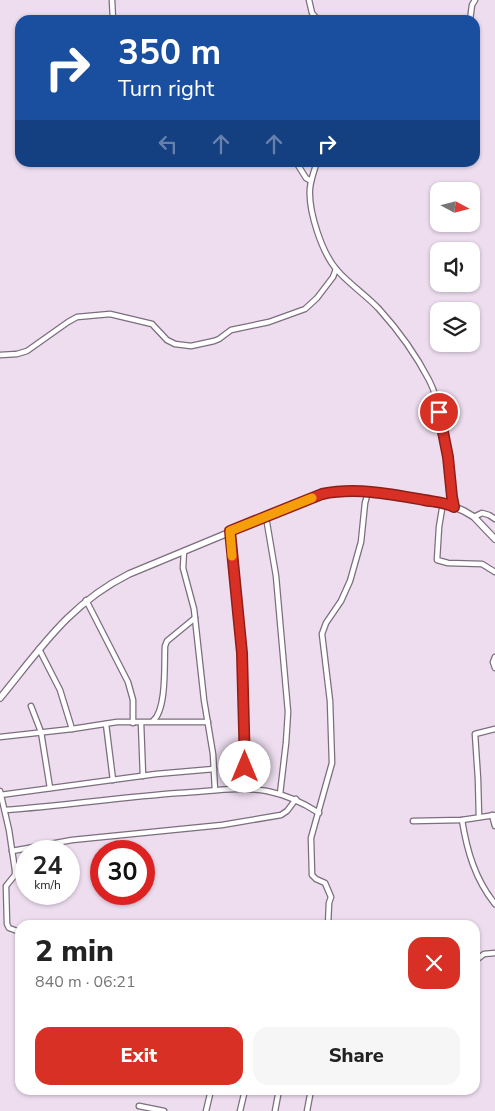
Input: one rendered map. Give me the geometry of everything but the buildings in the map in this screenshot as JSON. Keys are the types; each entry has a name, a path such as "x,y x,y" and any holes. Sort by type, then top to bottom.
{"main road":[{"path":"0,698 39,648 65,619 86,600 105,587 129,574 322,494 345,490 443,503 474,518 495,539"}],"street":[{"path":"112,0 113,15"},
{"path":"309,0 314,15"},
{"path":"471,15 475,0"},
{"path":"299,167 306,178 311,181"},
{"path":"315,167 311,181 310,203 328,258 336,269 378,308 411,350 430,381 445,440 454,507"},
{"path":"0,355 18,354 28,350 77,317 110,314 152,324 171,342 191,346 219,339 230,330 269,322 305,309 317,298 333,277 336,269"},
{"path":"333,277 342,275"},
{"path":"328,920 330,895 322,881 313,877 311,869 311,838 332,763 330,701 322,634 326,623 341,601 350,581 361,542 368,492"},
{"path":"443,503 437,560 448,563 482,564 495,572"},
{"path":"474,518 482,514 489,515 495,520"},
{"path":"266,517 276,576 288,712 280,794"},
{"path":"230,531 243,682 245,749 242,790"},
{"path":"184,551 183,568 195,618 214,768 215,790"},
{"path":"86,600 128,682 133,700 133,723"},
{"path":"153,722 158,715 163,694 167,641 195,618"},
{"path":"39,648 60,690 72,729"},
{"path":"495,657 493,662 495,668"},
{"path":"31,706 41,732 50,788"},
{"path":"141,722 144,776"},
{"path":"0,737 106,724 208,722"},
{"path":"106,724 113,780"},
{"path":"479,817 475,734 495,729"},
{"path":"15,930 9,928 7,924 6,886 15,873 0,794 214,768"},
{"path":"4,810 31,809 82,801 215,790 242,790 280,794 296,799 319,814"},
{"path":"12,851 72,840 222,825 281,815 287,811 296,799"},
{"path":"413,821 462,820 494,815 495,826"},
{"path":"462,820 472,863 484,891 495,904"},
{"path":"0,925 7,924"},
{"path":"480,957 484,954 495,953"},
{"path":"206,1111 210,1095"},
{"path":"240,1111 244,1095"},
{"path":"275,1111 278,1095"},
{"path":"307,1111 310,1095"},
{"path":"139,1106 164,1111"}],"slow traffic":[{"path":"232,556 230,531 312,498"}],"route":[{"path":"245,767 242,653 230,531 322,494 345,490 412,498 443,503 454,507 448,457 439,412"}]}
